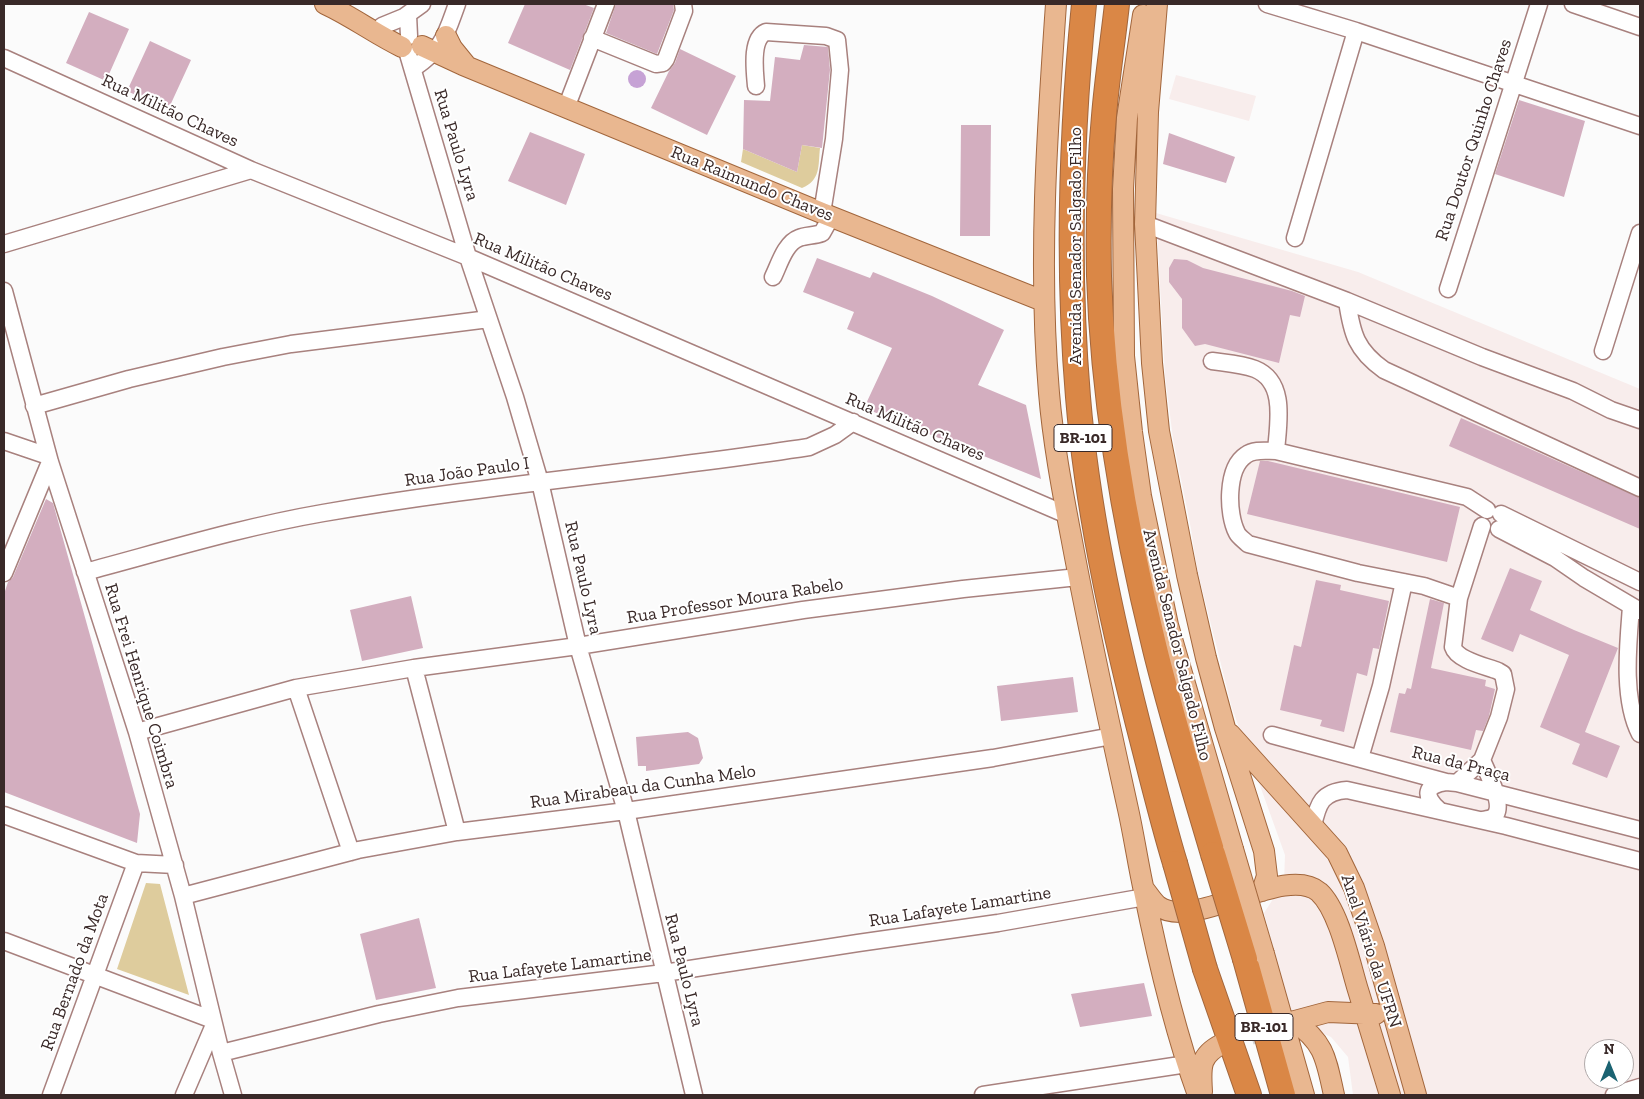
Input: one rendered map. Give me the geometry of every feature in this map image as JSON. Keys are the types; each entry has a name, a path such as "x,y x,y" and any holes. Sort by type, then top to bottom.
{"highway":[{"name":"Avenida Senador Salgado Filho","path":"1084,4 1076,98 1073,180 1073,315 1078,398 1097,541 1122,660 1165,830 1206,969 1249,1095"},
{"name":"Avenida Senador Salgado Filho","path":"1117,4 1104,116 1099,276 1106,370 1117,459 1132,549 1155,650 1223,851 1254,956 1283,1095"}],"main road":[{"name":"Avenida Senador Salgado Filho","path":"1056,4 1048,119 1043,301 1049,395 1067,515 1086,620 1129,812 1164,984 1198,1095"},
{"name":"Avenida Senador Salgado Filho","path":"1145,4 1127,118 1123,189 1124,356 1141,496 1168,625 1223,851"},
{"path":"1157,4 1148,112 1145,224 1152,364 1159,431 1187,575 1206,658 1264,851 1266,876 1259,892"},
{"path":"330,5 353,17 380,36 418,51"},
{"path":"353,17 382,26 418,51"},
{"name":"Rua Raimundo Chaves","path":"418,51 452,48 465,66 826,215 1043,301"},
{"name":"Anel Viário da UFRN","path":"1226,728 1337,853 1354,888 1374,946 1416,1095"},
{"name":"Anel Viário da UFRN","path":"1144,892 1157,906 1175,912 1186,913 1274,887 1298,885 1318,891 1325,900 1338,926 1390,1095"},
{"name":"Avenida Senador Salgado Filho","path":"1254,956 1304,1095"},
{"path":"1334,1095 1326,1060 1317,1041 1292,1021 1328,1012 1393,1015"},
{"path":"1202,1095 1202,1064 1208,1052 1222,1044"}],"street":[{"path":"382,26 408,15 422,4"},
{"path":"418,51 457,4"},
{"path":"566,108 606,4"},
{"path":"592,38 656,64 663,63 684,11 683,4"},
{"path":"1268,4 1356,31 1640,126"},
{"name":"Rua Doutor Quinho Chaves","path":"1448,289 1538,4"},
{"path":"1573,4 1640,27"},
{"name":"Rua Paulo Lyra","path":"408,15 468,256 515,397 540,482 578,646 626,811 694,1095"},
{"path":"1295,238 1356,31"},
{"path":"756,86 756,43 761,34 766,32 826,36 837,40 840,70 837,110 826,215 822,233 815,236 798,238 791,242 773,278"},
{"name":"Rua Militão Chaves","path":"4,58 251,170 468,256 1067,515"},
{"path":"4,244 251,170"},
{"path":"1145,224 1347,301 1482,357 1573,391 1611,410 1640,420"},
{"path":"1603,351 1640,233"},
{"name":"Rua Frei Henrique Coimbra","path":"4,291 49,459 136,732 183,896 213,1022 233,1095"},
{"path":"1347,301 1351,326 1356,340 1372,361 1384,370 1640,488"},
{"path":"34,406 129,380 291,344 489,320"},
{"path":"1212,361 1256,369 1270,381 1276,390 1278,412 1276,451"},
{"name":"Rua João Paulo I","path":"85,572 243,530 321,513 809,447 835,435 853,422"},
{"path":"4,441 49,459 4,573"},
{"path":"1460,598 1424,586 1358,573 1248,544 1237,534 1231,514 1230,487 1234,469 1245,455 1255,451 1276,451 1468,497 1496,518 1560,552 1640,582"},
{"path":"1439,810 1428,798 1430,788 1436,784 1452,782 1482,760 1499,717 1506,685 1503,674 1498,671 1461,658 1454,650 1453,638 1460,598 1482,526 1480,521 1482,515 1496,518"},
{"path":"1560,552 1636,609 1628,659 1630,693 1634,718 1640,734"},
{"name":"Rua Professor Moura Rabelo","path":"136,732 296,688 414,668 578,646 803,610 962,589 1078,577"},
{"path":"1360,758 1381,686 1404,582"},
{"path":"414,668 456,832"},
{"path":"296,688 351,852"},
{"name":"Rua da Praça","path":"1272,735 1496,794 1636,824"},
{"name":"Rua Mirabeau da Cunha Melo","path":"183,896 351,852 456,832 626,811 992,758 1112,736"},
{"path":"1482,760 1496,794 1498,806 1496,815 1482,820"},
{"path":"1313,826 1317,808 1324,797 1331,793 1347,790 1482,820 1640,861"},
{"path":"4,815 136,863 174,865"},
{"name":"Rua Bernado da Mota","path":"51,1095 136,863"},
{"name":"Rua Lafayete Lamartine","path":"221,1053 379,1014 458,998 664,973 998,923 1144,892"},
{"path":"4,942 213,1022 184,1095"},
{"path":"982,1095 1068,1089 1187,1064"},
{"path":"1614,1095 1640,1087"}],"shaded area":[{"path":"637,70 643,73 646,79 643,85 637,88 631,85 628,79 631,73"},
{"path":"1176,75 1256,96 1249,121 1169,99"},
{"path":"802,145 820,148 816,177 802,188 741,162 743,149 797,172"},
{"path":"1156,213 1358,272 1640,389 1640,1095 1353,1095 1348,1057 1331,1037 1294,1020 1264,913 1284,882 1285,855 1232,708 1197,569 1173,439 1165,375"},
{"path":"146,883 160,884 189,995 117,969"}],"building":[{"path":"525,4 583,4 594,8 570,70 508,43"},
{"path":"616,4 673,4 674,10 657,54 606,33"},
{"path":"89,12 129,29 106,81 66,63"},
{"path":"150,41 191,60 168,110 127,91"},
{"path":"804,45 828,47 830,70 822,148 802,145 797,172 743,149 744,100 770,101 775,57 800,60"},
{"path":"680,49 736,76 707,135 651,108 669,71 675,63"},
{"path":"1519,100 1585,121 1564,197 1495,174"},
{"path":"961,125 991,125 990,236 960,236"},
{"path":"530,132 585,154 566,205 508,181"},
{"path":"1169,133 1235,157 1226,183 1163,164"},
{"path":"817,258 870,278 873,272 932,296 1004,330 978,385 1026,405 1041,479 864,408 892,348 847,329 854,312 803,292"},
{"path":"1174,259 1187,260 1203,268 1305,296 1300,317 1290,315 1279,363 1205,344 1195,346 1182,328 1182,299 1169,282 1169,268"},
{"path":"1461,418 1640,498 1640,529 1449,446"},
{"path":"1260,461 1268,461 1460,507 1447,562 1247,514"},
{"path":"46,499 53,503 140,814 137,843 4,792 4,594"},
{"path":"1510,568 1542,581 1530,610 1618,648 1585,732 1620,746 1607,778 1572,764 1580,744 1540,727 1569,655 1520,634 1513,652 1481,639"},
{"path":"1316,580 1341,585 1340,590 1389,601 1379,649 1373,648 1367,676 1357,673 1344,732 1320,726 1322,720 1280,710 1294,645 1301,647"},
{"path":"411,596 423,648 362,661 350,610"},
{"path":"1430,599 1444,603 1431,668 1486,680 1485,686 1495,689 1489,716 1483,731 1476,730 1471,750 1390,732 1399,693 1405,694 1407,688 1411,689"},
{"path":"1073,677 1078,712 1001,721 997,686"},
{"path":"688,732 698,738 703,758 699,764 646,771 646,766 638,766 636,737"},
{"path":"419,918 436,988 376,1000 360,934"},
{"path":"1144,983 1152,1016 1080,1027 1071,994"}],"tunnel":[{"path":"1222,1044 1279,1026"}]}
